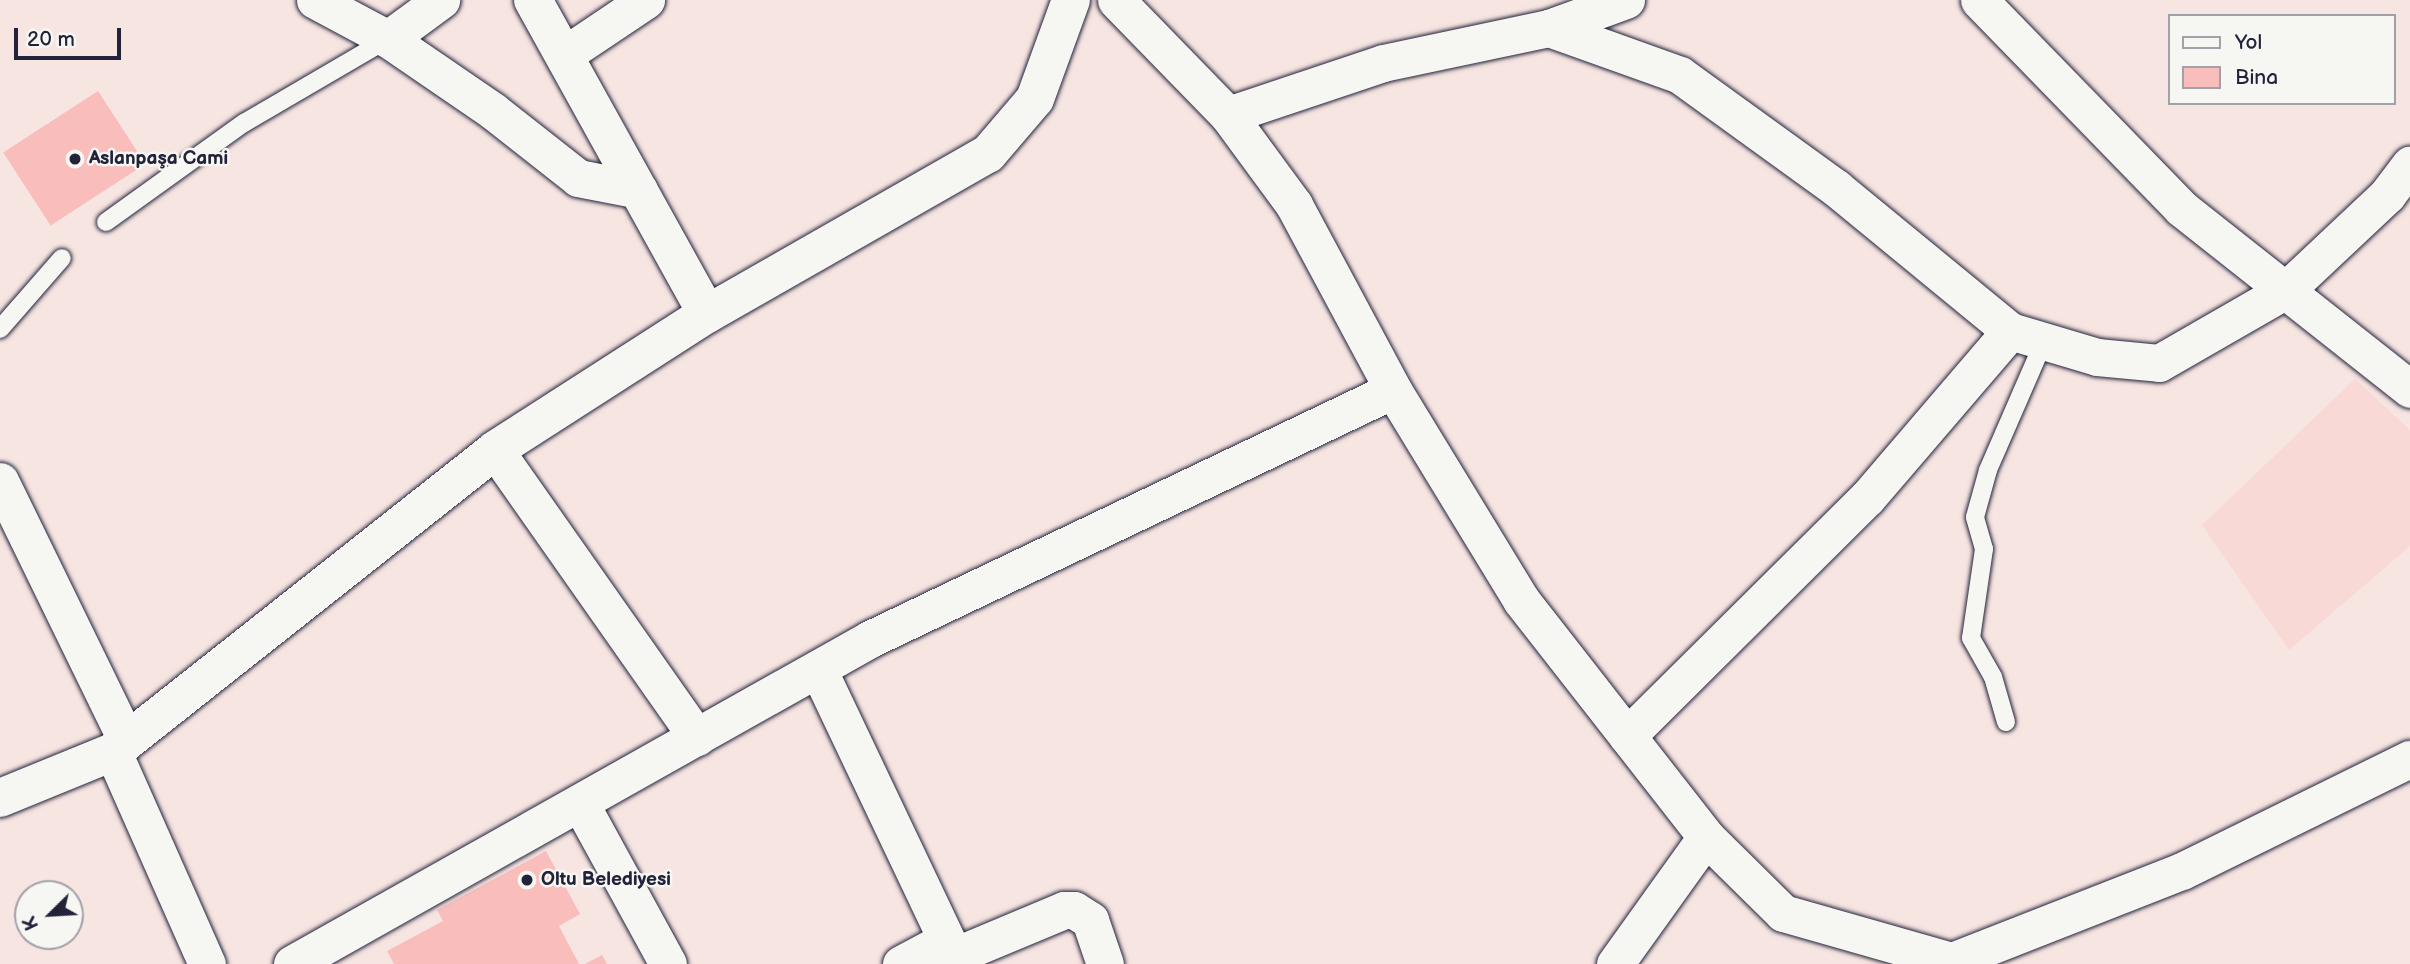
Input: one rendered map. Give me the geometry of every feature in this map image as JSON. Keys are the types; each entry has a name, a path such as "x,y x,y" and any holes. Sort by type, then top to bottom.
{"street":[{"path":"315,0 388,39 493,111 578,178 639,190"},
{"path":"388,39 441,0"},
{"path":"533,0 707,314"},
{"path":"564,55 646,0"},
{"path":"0,798 120,747 495,450 707,314 988,154 1035,99 1071,0"},
{"path":"1116,0 1228,115 1294,205 1393,390 1521,600 1706,837 1783,913 1952,962 2182,871 2410,759"},
{"path":"1228,115 1383,63 1549,28 1626,0"},
{"path":"1979,0 2181,208 2410,389"},
{"path":"1549,28 1680,75 1836,188 2027,336 2097,357 2159,363 2286,290 2387,195 2410,165"},
{"path":"1627,736 2027,336"},
{"path":"292,964 870,639 1393,390"},
{"path":"495,450 697,737"},
{"path":"0,481 120,747 207,964"},
{"path":"818,669 953,953"},
{"path":"580,803 668,964"},
{"path":"1615,964 1706,837"},
{"path":"901,964 953,953 1064,910 1074,910 1090,920 1105,964"}],"lane":[{"path":"106,222 244,123 388,39"},
{"path":"0,329 62,258"},
{"path":"2006,722 1993,677 1971,638 1984,549 1975,517 2027,336"}],"shaded area":[{"path":"2355,379 2410,430 2410,546 2289,650 2202,525"}],"building":[{"name":"Aslanpaşa Cami","path":"98,91 145,164 51,226 3,153"},
{"name":"Oltu Belediyesi","path":"546,851 580,914 559,926 579,964 394,964 387,951 443,921 437,910"},
{"path":"602,955 607,964 585,964"}],"place":[{"name":"Aslanpaşa Cami","path":"75,159"},
{"name":"Oltu Belediyesi","path":"527,880"}]}
